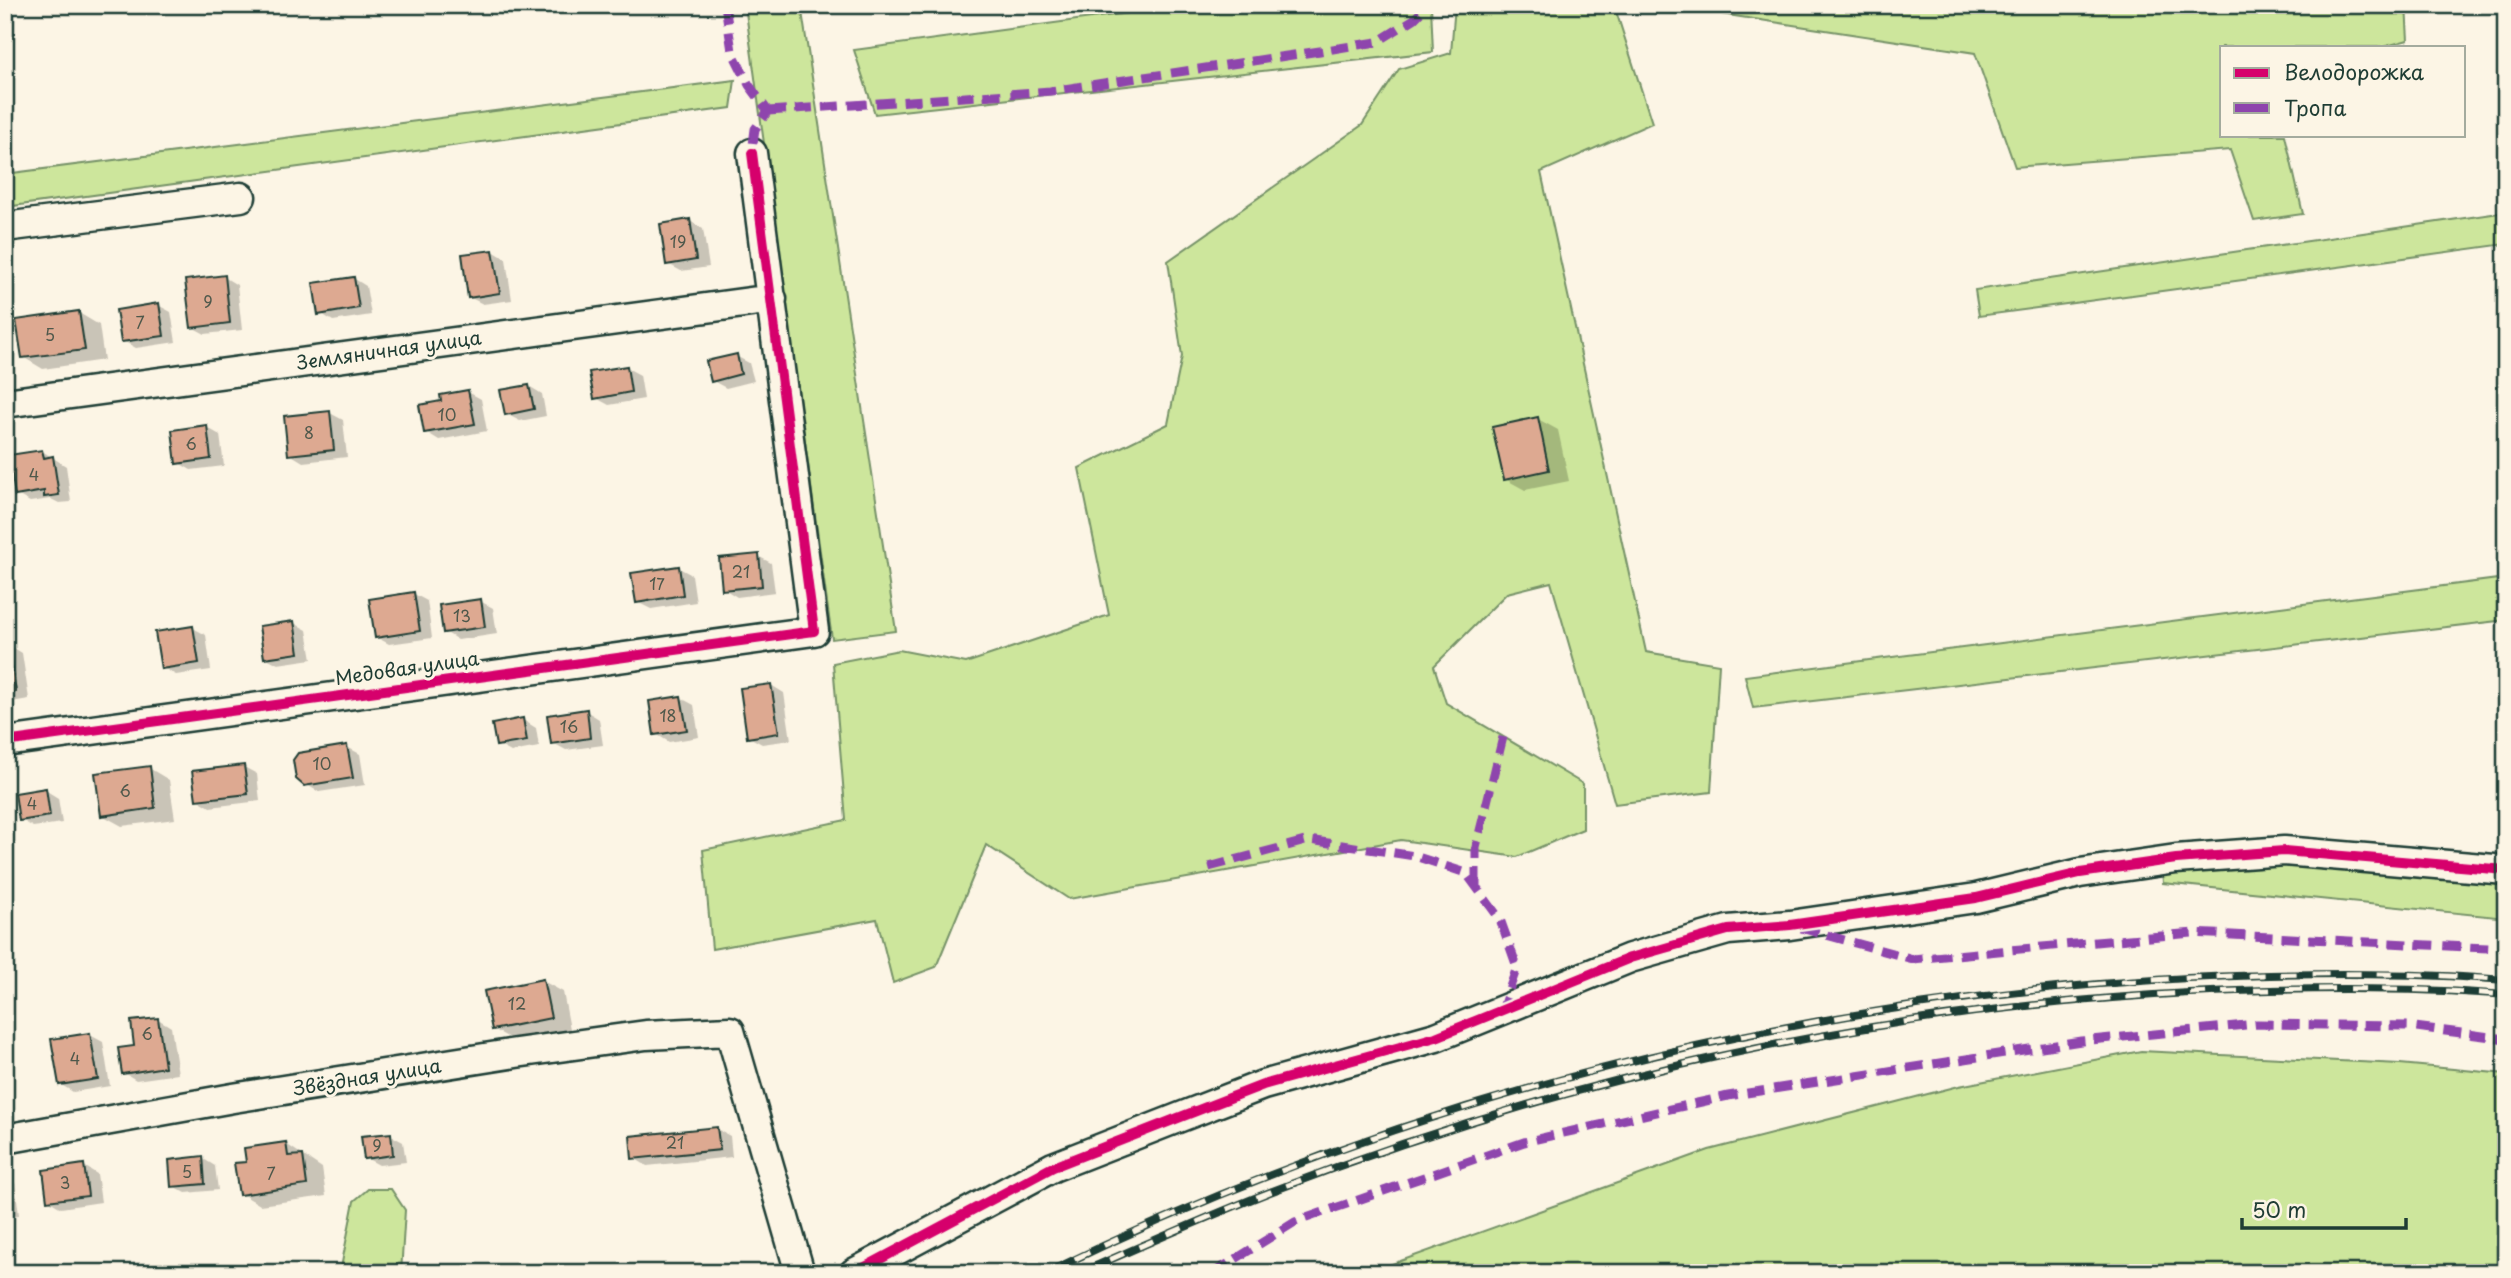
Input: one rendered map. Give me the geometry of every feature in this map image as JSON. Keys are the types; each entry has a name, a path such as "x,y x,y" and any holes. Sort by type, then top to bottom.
{"street":[{"path":"752,153 772,299"},
{"path":"5,227 241,197"},
{"name":"Земляничная улица","path":"5,403 772,299"},
{"name":"Медовая улица","path":"5,742 814,631 772,299"},
{"path":"855,1273 1053,1167 1263,1085 1436,1037 1630,958 1728,930 1790,925 1976,898 2080,873 2176,859 2284,851 2506,870"},
{"name":"Звёздная улица","path":"5,1139 233,1098 516,1053 646,1035 730,1031 800,1273"}],"green space":[{"path":"745,5 801,5 896,631 832,639"},
{"path":"1188,5 1431,5 1433,52 875,114 854,50"},
{"path":"1455,5 1614,5 1652,123 1541,172 1646,652 1719,664 1711,792 1615,804 1551,582 1507,593 1434,666 1446,703 1583,784 1583,829 1517,857 1401,840 1069,899 986,845 936,967 893,983 877,919 712,949 703,850 846,820 833,663 899,650 966,663 1109,615 1079,468 1168,424 1182,356 1168,261 1362,125 1399,69 1451,53"},
{"path":"1710,5 2406,5 2408,40 2387,46 2220,46 2220,136 2285,136 2303,214 2254,221 2230,150 2015,167 1975,53 1715,13"},
{"path":"735,80 731,108 5,207 5,174"},
{"path":"2506,212 2506,244 1979,316 1975,290"},
{"path":"2506,578 2506,620 1753,708 1745,676"},
{"path":"2267,840 2506,856 2506,918 2163,883 2161,851"},
{"path":"2141,1051 2400,1064 2506,1074 2506,1273 1367,1273 1709,1150 1959,1086"},
{"path":"368,1189 391,1189 405,1210 401,1273 340,1273 354,1201"}],"building":[{"path":"690,219 696,260 666,265 660,224"},
{"path":"493,250 500,293 468,298 462,254"},
{"path":"225,275 230,323 191,328 185,280"},
{"path":"354,277 359,308 318,315 313,283"},
{"path":"159,303 164,336 121,342 116,310"},
{"path":"79,311 85,350 22,358 16,320"},
{"path":"737,354 741,374 711,382 706,361"},
{"path":"627,366 631,392 594,399 589,372"},
{"path":"529,385 534,409 505,415 500,390"},
{"path":"468,390 475,424 424,433 419,405 441,401 440,395"},
{"path":"330,411 334,450 288,455 284,416"},
{"path":"1538,417 1549,470 1504,480 1492,427"},
{"path":"207,425 211,459 176,464 172,430"},
{"path":"42,450 44,458 53,456 59,495 44,497 44,491 15,496 9,455"},
{"path":"759,554 762,586 722,590 719,558"},
{"path":"679,566 683,595 636,603 631,573"},
{"path":"414,592 420,631 375,638 369,599"},
{"path":"481,599 485,627 443,633 439,605"},
{"path":"294,621 299,653 264,658 259,626"},
{"path":"193,626 199,663 161,669 155,632"},
{"path":"9,643 16,692 5,694 5,644"},
{"path":"771,684 779,733 747,738 740,688"},
{"path":"681,696 687,730 654,735 649,701"},
{"path":"587,709 590,738 551,744 547,715"},
{"path":"523,718 527,741 496,746 492,724"},
{"path":"347,745 353,778 304,786 296,779 293,760 298,753"},
{"path":"244,765 248,794 196,800 192,771"},
{"path":"150,766 155,808 101,816 95,773"},
{"path":"46,788 50,816 19,821 15,793"},
{"path":"543,979 551,1018 492,1030 484,991"},
{"path":"158,1018 165,1067 122,1074 118,1048 134,1046 131,1021"},
{"path":"90,1033 98,1079 59,1085 51,1039"},
{"path":"717,1127 720,1150 632,1159 630,1136"},
{"path":"391,1133 393,1155 364,1159 361,1136"},
{"path":"286,1142 288,1156 303,1155 307,1185 239,1195 234,1163 246,1162 244,1148"},
{"path":"203,1156 205,1184 171,1187 169,1160"},
{"path":"84,1164 88,1196 47,1201 43,1170"}],"railway":[{"path":"1046,1273 1181,1212 1319,1157 1459,1109 1602,1069 1747,1035 1894,1009 2041,990 2188,978 2347,974 2506,980"},
{"path":"1080,1273 1270,1192 1381,1151 1493,1115 1607,1083 1837,1033 2071,1001 2189,993 2348,989 2506,995"}],"marked path":[{"path":"725,5 732,51 749,85 768,111 755,129 752,153"},
{"path":"768,111 1050,91 1377,42 1414,19 1428,5"},
{"path":"1476,886 1476,847 1503,737"},
{"path":"1209,867 1309,840 1415,856 1466,873 1500,919 1517,967 1502,1010"},
{"path":"1801,928 1913,959 2193,933 2506,949"},
{"path":"1213,1273 1295,1222 1524,1142 1728,1096 2081,1041 2257,1024 2408,1026 2506,1039"}],"cycle path":[{"path":"5,742 814,631 752,153"},
{"path":"854,1273 1053,1167 1263,1085 1436,1037 1630,958 1728,930 1790,925 1976,898 2080,873 2176,859 2284,851 2506,870"}]}
